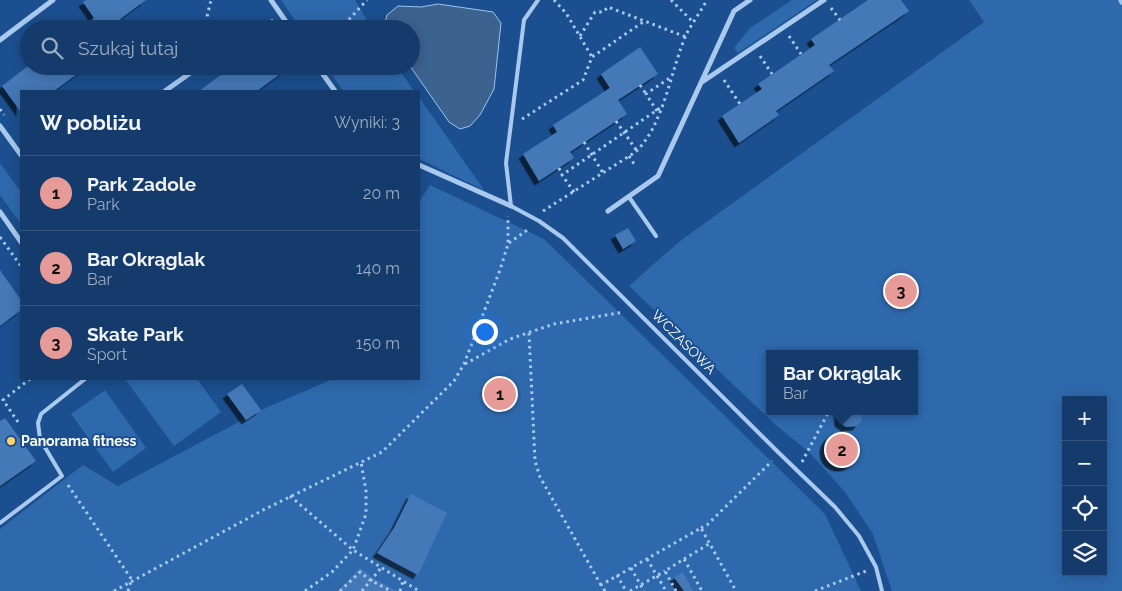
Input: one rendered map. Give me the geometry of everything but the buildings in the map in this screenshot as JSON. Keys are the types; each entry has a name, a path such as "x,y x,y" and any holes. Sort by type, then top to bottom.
{"street":[{"path":"26,20 53,0"},
{"path":"271,0 285,20"},
{"path":"608,211 658,176 734,10 750,0"},
{"path":"701,83 824,0"},
{"path":"0,40 20,25"},
{"path":"166,90 187,75"},
{"path":"323,75 334,90"},
{"path":"0,126 20,154"},
{"name":"WCZASOWA","path":"420,165 511,206"},
{"path":"0,212 20,241"}],"lane":[{"path":"511,206 506,164 524,20 538,0"},
{"path":"629,197 656,236"},
{"name":"WCZASOWA","path":"511,206 539,221 563,238 835,507 859,536 876,567 882,591"},
{"path":"0,523 62,476 40,439 38,424 41,414 84,380"}],"path":[{"path":"206,20 210,0"},
{"path":"348,20 367,0"},
{"path":"554,0 566,13 592,57"},
{"path":"671,0 694,23"},
{"path":"562,175 661,108 686,37 708,0"},
{"path":"580,36 595,12 603,12 608,7 686,37"},
{"path":"511,126 583,80 592,57 643,22"},
{"path":"783,27 801,54"},
{"path":"754,47 772,74"},
{"path":"719,71 740,104"},
{"path":"646,94 672,77"},
{"path":"533,218 637,151 650,134 657,112 640,85"},
{"path":"616,121 637,151"},
{"path":"584,142 603,173"},
{"path":"629,156 636,167"},
{"path":"559,168 574,192"},
{"path":"114,591 290,496 382,452 454,381 464,364 508,244 508,218 511,206"},
{"path":"508,244 539,221"},
{"path":"0,236 20,265"},
{"path":"464,364 510,339 554,324 636,310"},
{"path":"529,333 534,461 540,477 605,591"},
{"path":"18,422 3,400 29,380"},
{"path":"798,470 827,415"},
{"path":"601,585 707,525 779,453"},
{"path":"305,591 332,572 352,550 366,514 366,491 361,462"},
{"path":"62,476 132,580"},
{"path":"290,496 352,550 419,591"},
{"path":"700,528 736,591"},
{"path":"617,576 628,591 709,544"},
{"path":"647,559 665,591"},
{"path":"684,560 702,591"},
{"path":"815,591 876,567"},
{"path":"362,591 381,568"},
{"path":"631,568 644,591"},
{"path":"664,571 676,591"},
{"path":"342,590 360,572 370,580 391,591"},
{"path":"128,591 132,580"},
{"path":"400,591 403,581"},
{"path":"342,590 347,591"}],"shaded area":[{"path":"281,0 355,0 367,20 295,20"},
{"path":"792,0 817,0 738,53 734,48 750,28"},
{"path":"969,0 1122,0 1122,591 892,591 873,534 845,492 810,453 777,426 629,286 680,241 984,22"},
{"path":"438,4 493,12 501,23 494,89 480,115 470,126 460,129 449,122 416,75 420,75 420,20 386,20 387,15 398,6 421,7"},
{"path":"332,75 403,75 413,90 342,90"},
{"path":"420,98 484,190 420,159"},
{"path":"0,163 20,191 20,223 0,195"},
{"path":"430,185 544,239 825,514 861,591 0,591 0,529 83,465 118,486 261,410 331,380 420,380 420,200"},
{"path":"126,380 198,380 221,412 174,446"},
{"path":"105,390 146,448 113,472 71,414"}],"place":[{"name":"Skate Park","path":"901,291"},
{"name":"Park Zadole","path":"500,394"},
{"name":"Panorama fitness","path":"11,441"},
{"name":"Bar Okrąglak","path":"842,450"}]}
